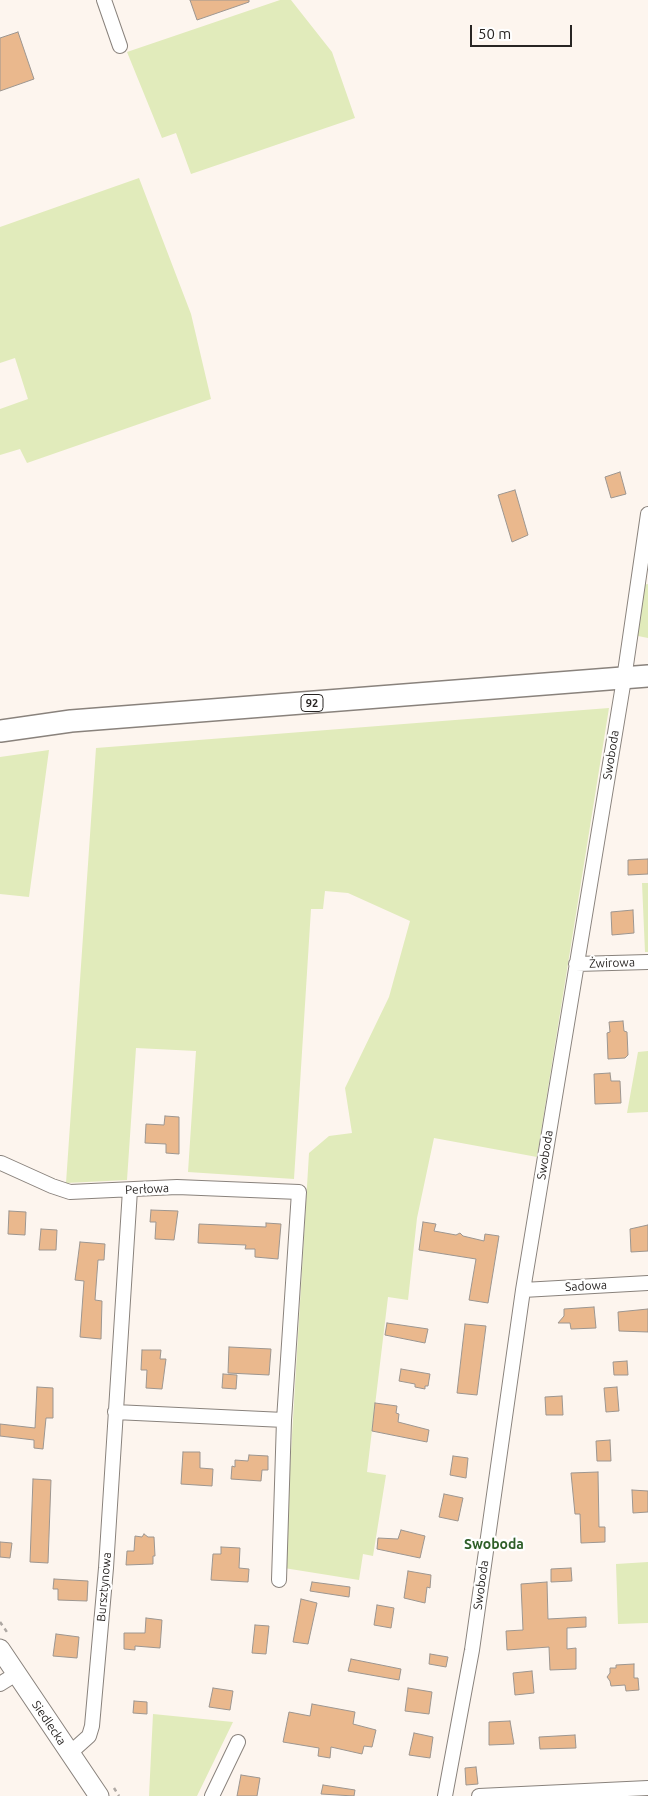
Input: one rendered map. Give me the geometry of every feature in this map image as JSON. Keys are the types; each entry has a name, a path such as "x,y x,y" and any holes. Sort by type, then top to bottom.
{"main road":[{"name":"92","path":"0,732 71,721 648,676"},
{"name":"Siedlecka","path":"0,1649 99,1796"}],"street":[{"path":"104,0 120,46"},
{"name":"Swoboda","path":"445,1796 472,1650 524,1290 624,679 648,514"},
{"name":"Żwirowa","path":"576,964 648,962"},
{"name":"Perłowa","path":"2,1163 52,1186 70,1192 178,1187 298,1192 284,1420"},
{"name":"Bursztynowa","path":"70,1753 89,1736 92,1726 106,1568 130,1190"},
{"name":"Sadowa","path":"524,1290 648,1283"},
{"path":"115,1412 284,1420 279,1580"},
{"path":"0,1684 16,1674"},
{"path":"212,1796 238,1742"},
{"path":"480,1796 648,1788"}],"green space":[{"path":"280,0 291,0 332,52 355,118 191,174 176,133 162,138 127,52"},
{"path":"139,178 191,314 211,399 27,463 20,449 0,455 0,409 28,399 15,358 0,363 0,227"},
{"path":"648,584 648,638 633,635 642,585"},
{"path":"609,708 537,1157 434,1138 417,1218 408,1300 388,1297 367,1472 386,1475 373,1556 363,1554 359,1580 284,1568 309,1153 329,1136 352,1133 345,1088 389,997 410,921 348,893 325,891 323,909 311,909 294,1179 188,1172 196,1051 136,1048 127,1180 66,1183 96,748"},
{"path":"49,750 29,897 0,894 0,757"},
{"path":"642,883 648,883 648,952 645,952"},
{"path":"648,1051 648,1112 627,1113 638,1052"},
{"path":"648,1562 648,1623 618,1624 616,1564"},
{"path":"153,1714 233,1722 197,1796 149,1796"}],"building":[{"path":"190,0 249,0 249,2 197,20"},
{"path":"18,32 34,79 0,91 0,38"},
{"path":"620,472 626,494 611,498 605,477"},
{"path":"515,490 528,535 512,542 498,495"},
{"path":"648,859 648,874 628,875 628,860"},
{"path":"633,910 634,933 612,935 611,912"},
{"path":"623,1021 624,1031 627,1032 628,1055 625,1058 608,1059 607,1033 610,1032 609,1022"},
{"path":"610,1073 611,1081 620,1081 621,1103 595,1104 594,1074"},
{"path":"165,1116 179,1117 179,1154 166,1153 166,1144 145,1143 146,1124 164,1125"},
{"path":"151,1210 178,1211 174,1240 155,1239 156,1222 150,1222"},
{"path":"9,1211 26,1212 25,1235 8,1234"},
{"path":"423,1222 436,1224 434,1231 456,1235 460,1233 463,1236 484,1241 485,1234 499,1236 488,1303 469,1300 476,1259 419,1250"},
{"path":"266,1223 281,1224 278,1259 255,1257 255,1249 245,1249 246,1245 198,1243 199,1224 266,1227"},
{"path":"648,1225 648,1251 631,1252 630,1229"},
{"path":"41,1229 57,1230 56,1250 39,1250"},
{"path":"80,1242 105,1244 104,1260 98,1260 95,1300 102,1301 101,1339 80,1337 84,1281 75,1280"},
{"path":"594,1307 596,1328 571,1329 570,1323 558,1323 564,1316 564,1309"},
{"path":"648,1309 648,1332 619,1331 618,1312"},
{"path":"387,1323 428,1329 425,1343 385,1335"},
{"path":"465,1324 486,1326 477,1395 457,1393"},
{"path":"229,1347 271,1349 269,1375 228,1373"},
{"path":"142,1350 161,1350 160,1359 166,1359 162,1389 146,1388 147,1370 141,1370"},
{"path":"627,1361 628,1375 614,1375 613,1362"},
{"path":"401,1369 430,1374 428,1386 425,1386 425,1389 415,1387 415,1384 399,1381"},
{"path":"223,1374 237,1375 236,1389 222,1388"},
{"path":"37,1387 53,1388 53,1418 46,1418 43,1449 34,1448 34,1440 0,1436 0,1424 35,1428"},
{"path":"617,1387 619,1411 606,1412 604,1388"},
{"path":"562,1396 563,1415 546,1415 545,1397"},
{"path":"375,1403 397,1406 398,1422 429,1430 427,1442 372,1431"},
{"path":"610,1440 611,1461 597,1461 596,1441"},
{"path":"183,1452 200,1452 200,1468 213,1469 212,1486 181,1484"},
{"path":"249,1455 268,1456 268,1470 262,1470 261,1481 231,1479 232,1466 235,1467 235,1460 248,1461"},
{"path":"453,1456 468,1458 466,1478 450,1475"},
{"path":"598,1472 599,1527 605,1527 605,1542 581,1543 580,1514 575,1514 571,1473"},
{"path":"33,1479 51,1480 48,1563 30,1562"},
{"path":"632,1490 648,1491 648,1512 633,1513"},
{"path":"444,1494 463,1498 458,1521 439,1517"},
{"path":"401,1530 425,1536 420,1558 377,1549 378,1538 398,1539"},
{"path":"144,1534 148,1537 154,1537 155,1556 153,1556 153,1564 126,1565 127,1551 134,1551 135,1536 142,1537"},
{"path":"0,1542 12,1543 10,1558 0,1557"},
{"path":"221,1547 240,1548 239,1568 249,1569 248,1582 211,1580 213,1554 221,1554"},
{"path":"571,1568 572,1581 551,1582 551,1569"},
{"path":"408,1571 431,1575 430,1588 427,1587 425,1603 404,1598"},
{"path":"54,1579 88,1581 87,1601 58,1600 58,1589 53,1589"},
{"path":"312,1582 350,1587 349,1597 310,1591"},
{"path":"547,1582 548,1619 586,1617 586,1627 567,1628 567,1649 576,1648 576,1669 550,1670 549,1647 507,1650 506,1631 523,1630 521,1584"},
{"path":"301,1599 317,1603 308,1644 293,1642"},
{"path":"377,1605 394,1608 391,1628 374,1625"},
{"path":"146,1618 162,1620 160,1648 135,1646 135,1650 124,1649 124,1633 145,1633"},
{"path":"255,1625 269,1626 266,1654 252,1653"},
{"path":"56,1634 79,1637 77,1658 53,1656"},
{"path":"430,1654 448,1657 446,1667 429,1664"},
{"path":"351,1659 401,1669 399,1680 348,1671"},
{"path":"634,1664 634,1678 638,1678 639,1690 626,1691 625,1685 611,1686 607,1677 610,1673 610,1668 616,1668 616,1665"},
{"path":"532,1671 534,1693 515,1695 513,1673"},
{"path":"213,1688 233,1691 230,1710 209,1707"},
{"path":"408,1688 432,1692 429,1714 405,1711"},
{"path":"134,1701 147,1702 147,1714 133,1713"},
{"path":"312,1704 355,1712 353,1724 376,1730 372,1747 364,1746 362,1754 331,1747 330,1758 318,1756 319,1748 283,1742 289,1712 310,1716"},
{"path":"510,1721 514,1744 489,1745 489,1722"},
{"path":"414,1733 433,1737 430,1758 409,1755"},
{"path":"575,1735 576,1748 540,1749 539,1737"},
{"path":"476,1767 478,1784 466,1785 465,1768"},
{"path":"241,1775 260,1778 257,1796 237,1796"},
{"path":"323,1785 355,1790 354,1796 321,1794"}],"district":[{"name":"Swoboda","path":"494,1544"}]}
